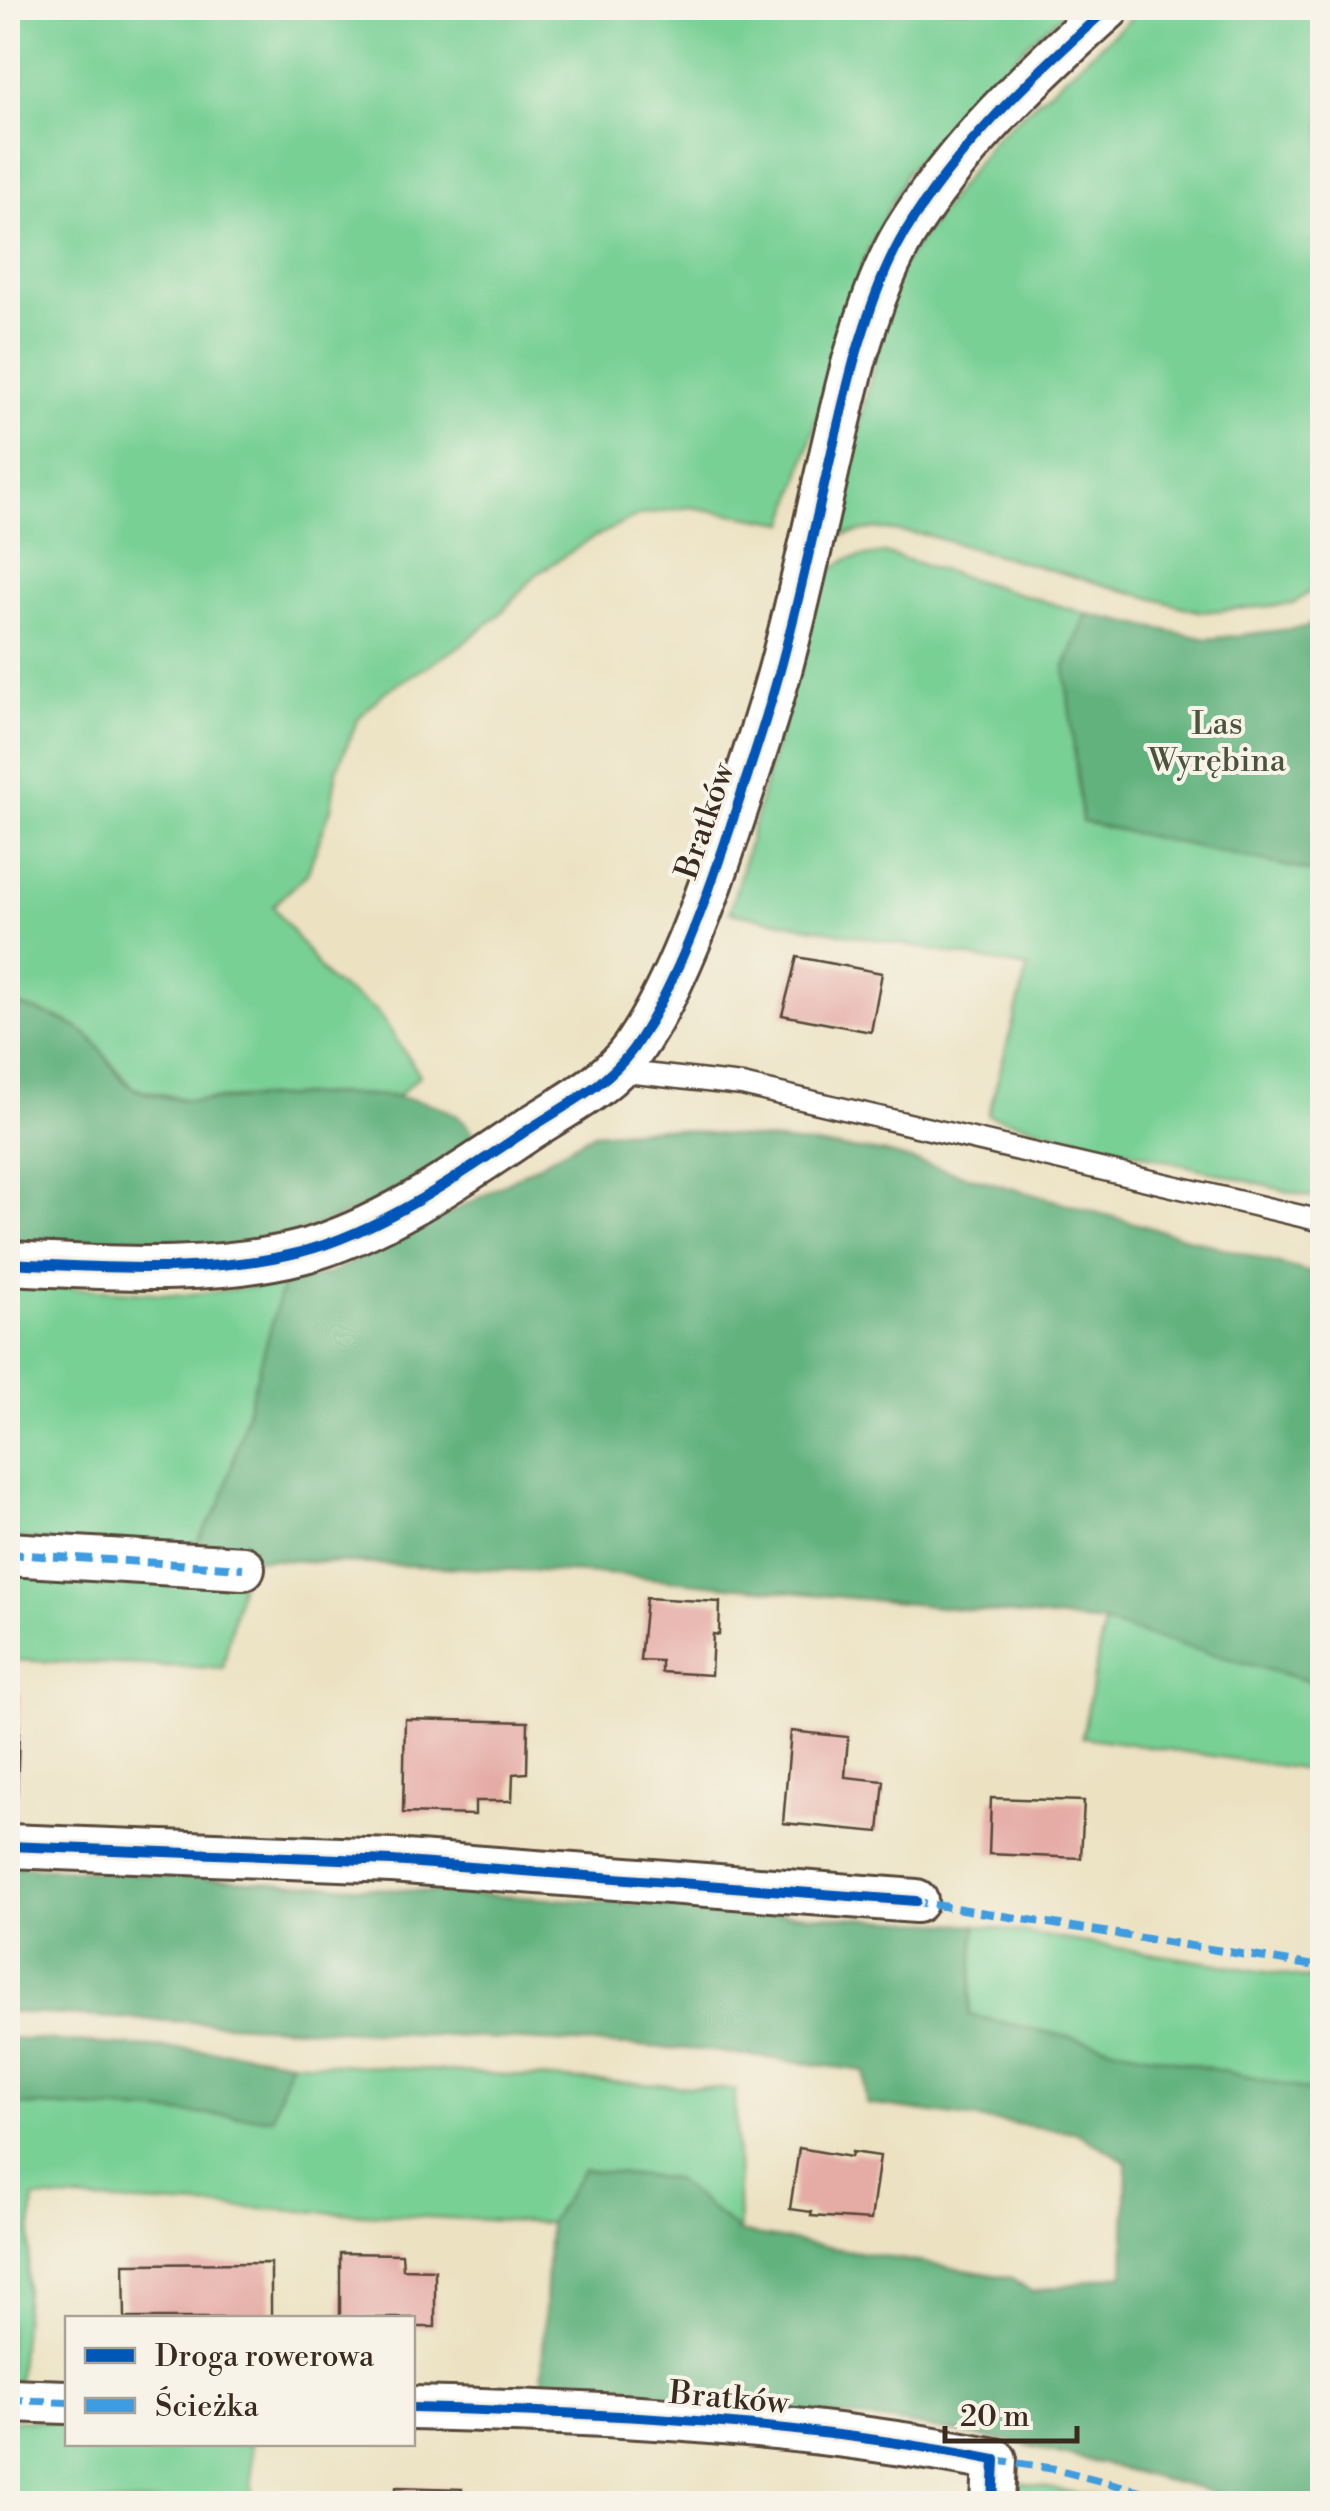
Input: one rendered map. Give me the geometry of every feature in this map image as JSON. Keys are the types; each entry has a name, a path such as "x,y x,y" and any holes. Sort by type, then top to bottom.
{"street":[{"name":"Bratków","path":"8,1262 179,1267 271,1258 315,1247 364,1227 453,1180 615,1071 634,1048 654,1011 716,870 767,718 854,361 889,263 903,235 960,154 1108,8"},
{"path":"8,1554 243,1568"},
{"path":"8,1846 392,1862 916,1901"},
{"path":"8,2400 65,2402"},
{"name":"Bratków","path":"415,2408 725,2422 922,2446 995,2460 993,2504"}],"lane":[{"path":"615,1071 742,1085 1322,1221"}],"green space":[{"path":"8,8 1071,8 1036,36 907,171 865,257 786,523 690,507 640,515 589,540 537,574 499,615 457,648 383,693 358,719 337,769 331,808 307,874 273,906 328,979 378,1012 420,1075 398,1096 339,1094 189,1100 133,1088 89,1037 20,1006 8,1007"},
{"path":"1143,8 1322,8 1322,583 1293,604 1201,612 926,535 876,529 832,537 896,272 994,139"},
{"path":"884,553 1087,614 1065,667 1082,821 1322,874 1322,1200 988,1115 1028,968 730,912 821,576 848,559"},
{"name":"Las Wyrębina","path":"1087,614 1208,639 1307,627 1322,614 1322,874 1082,822 1065,667"},
{"path":"20,1006 82,1031 96,1043 122,1079 147,1093 188,1100 388,1096 427,1103 457,1116 475,1137 417,1178 352,1212 247,1246 194,1252 121,1245 8,1244 8,1007"},
{"path":"662,1128 886,1153 1322,1276 1322,1685 1104,1623 608,1574 188,1556 221,1504 283,1284 328,1274 483,1196 594,1133"},
{"path":"8,1284 183,1295 283,1284 221,1504 188,1556 8,1537"},
{"path":"8,1566 241,1581 223,1668 8,1660"},
{"path":"1104,1623 1322,1685 1322,1772 1082,1737"},
{"path":"8,1866 976,1925 969,2015 1322,2093 1322,2503 1256,2503 1023,2444 887,2421 546,2388 542,2373 549,2223 583,2170 674,2179 739,2232 1012,2278 1032,2292 1124,2274 1127,2162 1075,2132 866,2104 865,2071 705,2050 8,2012"},
{"path":"976,1925 1310,1979 1322,1926 1322,2093 969,2015"},
{"path":"8,2038 245,2053 290,2061 272,2118 8,2104"},
{"path":"290,2061 735,2090 739,2232 674,2179 584,2170 549,2223 34,2198 18,2382 8,2381 8,2104 272,2118"},
{"path":"8,2420 65,2422 65,2446 251,2446 252,2503 8,2503"},
{"path":"1010,2481 1131,2503 1009,2504"}],"building":[{"path":"797,957 882,973 871,1032 782,1015"},
{"path":"646,1598 720,1602 719,1635 713,1634 711,1675 661,1672 661,1661 640,1660"},
{"path":"8,1695 20,1695 17,1795 8,1795"},
{"path":"405,1719 528,1722 527,1773 513,1774 512,1801 475,1801 475,1815 403,1813"},
{"path":"791,1731 848,1737 845,1777 884,1781 879,1832 783,1823"},
{"path":"991,1798 1084,1801 1081,1858 989,1854"},
{"path":"799,2148 851,2157 852,2152 880,2156 871,2220 811,2216 812,2212 790,2209"},
{"path":"340,2253 402,2254 403,2269 435,2270 435,2327 415,2327 415,2316 340,2316"},
{"path":"271,2263 271,2316 125,2316 124,2264"},
{"path":"396,2487 462,2489 462,2504 396,2504"}],"marked path":[{"path":"8,1554 243,1568"},
{"path":"911,1901 1322,1967"},
{"path":"8,2400 65,2402"},
{"path":"995,2460 1055,2469 1190,2504"}],"cycle path":[{"path":"8,1263 192,1267 265,1260 330,1243 387,1218 442,1186 581,1096 622,1063 648,1025 676,971 730,828 784,655 854,361 888,264 925,202 972,142 1024,86 1108,8"},
{"path":"8,1846 392,1861 916,1901"},
{"path":"415,2408 705,2422 923,2447 995,2460 993,2504"}]}
